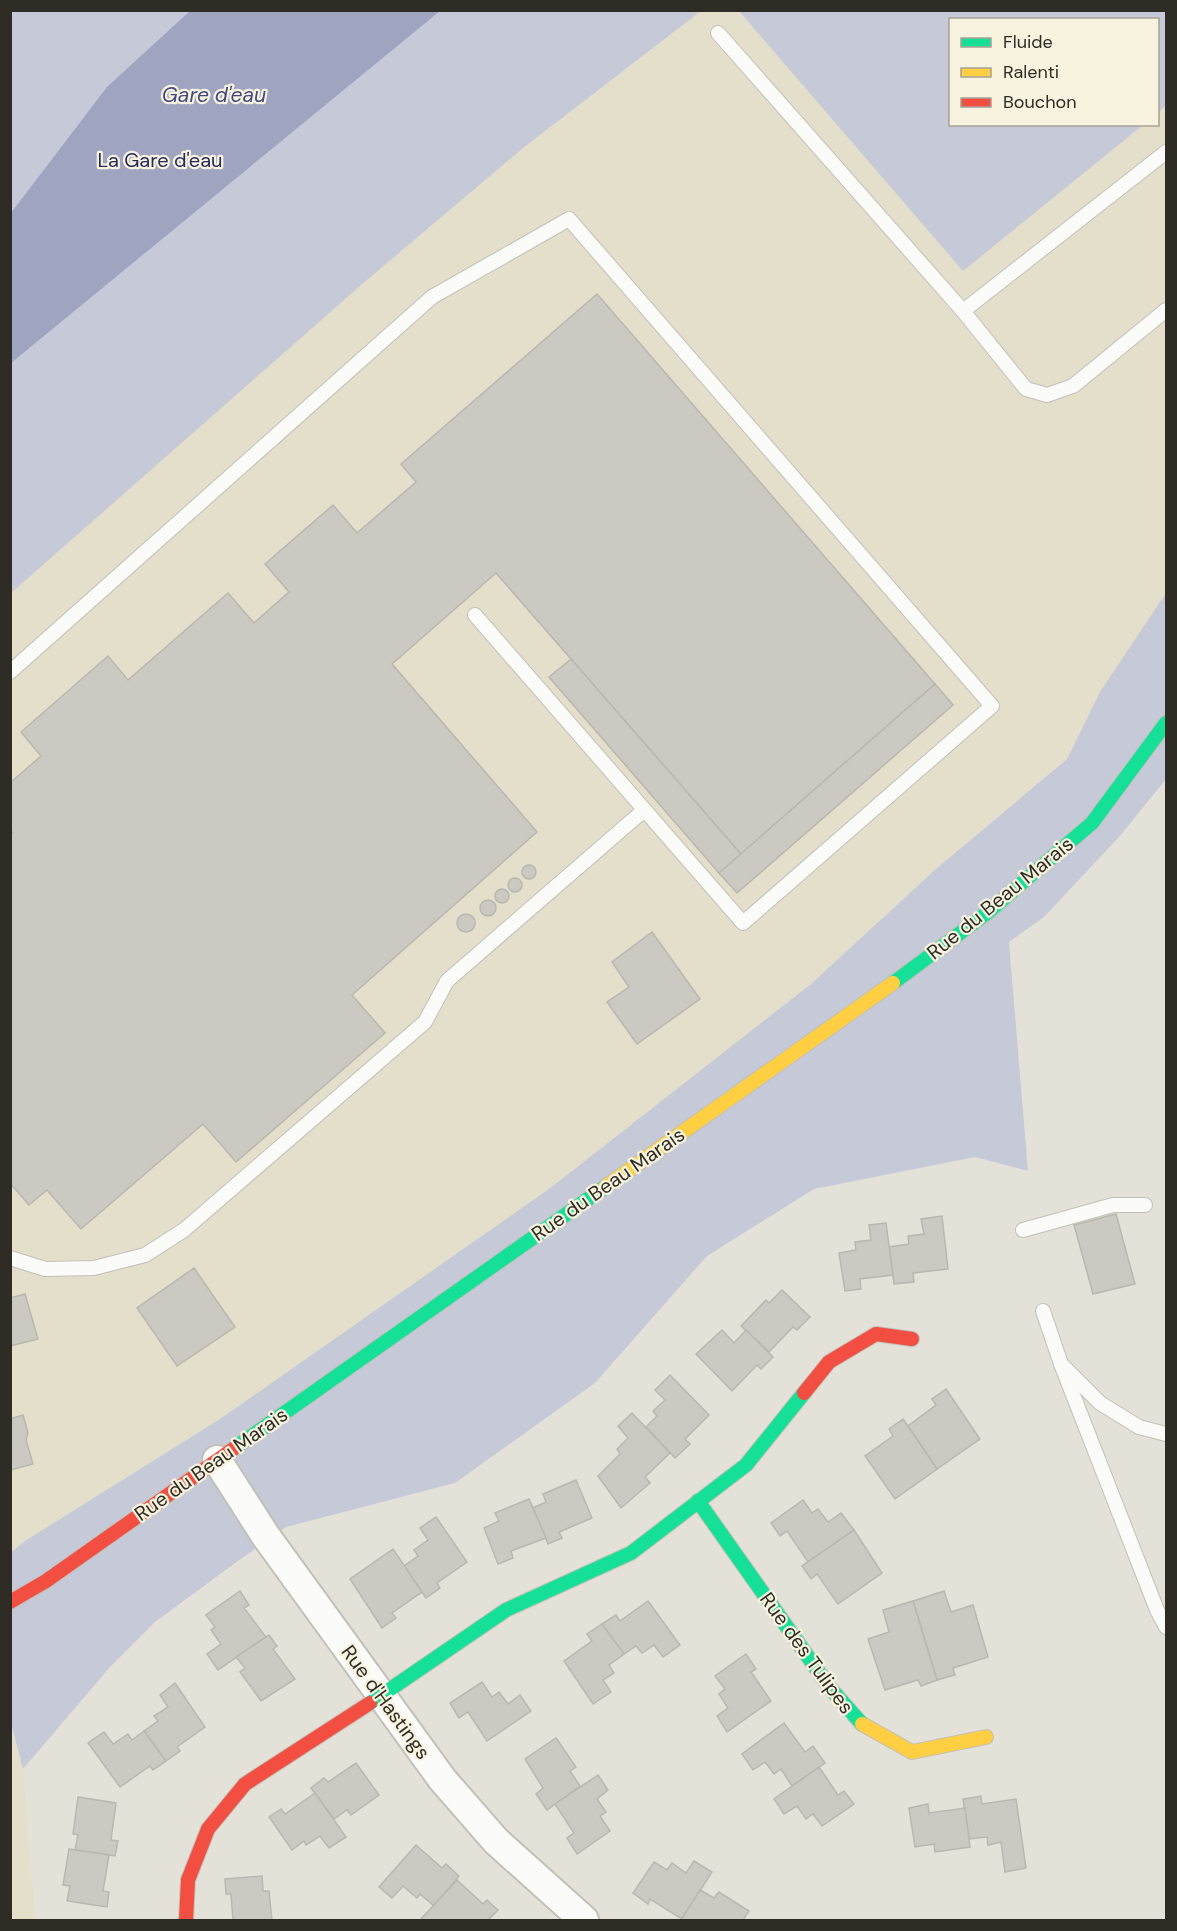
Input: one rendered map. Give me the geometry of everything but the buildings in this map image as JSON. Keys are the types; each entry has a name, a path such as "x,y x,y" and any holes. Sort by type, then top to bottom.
{"street":[{"name":"Rue du Beau Marais","path":"10,1602 46,1581 835,1025 987,913 1092,823 1167,723"},
{"path":"186,1920 188,1880 208,1829 245,1784 506,1611 631,1553 746,1465 829,1362 876,1334 912,1339"},
{"name":"Rue d'Hastings","path":"217,1460 265,1535 442,1779 496,1841 584,1920"},
{"name":"Rue des Tulipes","path":"699,1501 831,1688 860,1724 912,1752 987,1737"}],"lane":[{"path":"718,33 963,311 1026,389 1047,395 1073,386 1167,310"},
{"path":"963,311 1167,152"},
{"path":"10,672 432,297 569,219 992,705 743,923 475,615"},
{"path":"10,1258 45,1269 94,1268 145,1255 184,1230 425,1022 447,981 644,811"},
{"path":"1023,1230 1113,1204 1145,1205"},
{"path":"1043,1311 1157,1610 1167,1627"},
{"path":"1062,1365 1100,1402 1139,1427 1167,1434"}],"shaded area":[{"path":"701,11 739,11 963,271 1142,126 1159,126 1159,112 1166,105 1166,593 1100,692 1067,758 936,869 811,984 549,1189 220,1419 25,1541 11,1553 10,593 361,285 523,148"},
{"path":"10,1723 23,1769 35,1920 11,1920"}],"green space":[{"name":"La Gare d'eau","path":"11,11 701,11 523,148 361,285 11,593"},
{"path":"739,11 1166,11 1166,105 1159,112 1159,18 949,18 949,126 1142,126 963,271"},
{"path":"1166,593 1166,779 1119,837 1044,917 1009,942 1028,1171 975,1157 814,1189 707,1256 595,1383 455,1483 286,1527 242,1558 155,1622 110,1667 23,1769 11,1723 10,1553 25,1541 220,1419 549,1189 811,984 936,869 1067,759 1100,692"}],"water":[{"name":"Gare d'eau","path":"191,10 440,11 11,363 11,213 107,87"}],"traffic: fast":[{"path":"893,983 987,913 1092,823 1166,723"},
{"path":"236,1447 605,1187"},
{"path":"370,1703 506,1610 631,1553 746,1465 804,1393"},
{"path":"698,1501 830,1688 862,1724"}],"traffic: slow":[{"path":"605,1187 893,983"},
{"path":"862,1724 912,1752 986,1737"}],"traffic: jam":[{"path":"804,1393 829,1362 876,1334 912,1339"},
{"path":"10,1602 46,1581 236,1447"},
{"path":"186,1920 188,1880 208,1829 245,1784 370,1703"}]}
